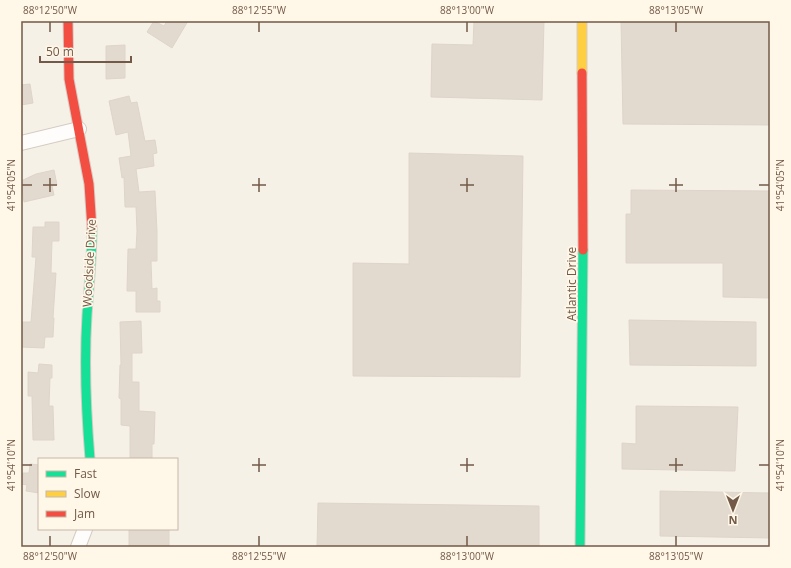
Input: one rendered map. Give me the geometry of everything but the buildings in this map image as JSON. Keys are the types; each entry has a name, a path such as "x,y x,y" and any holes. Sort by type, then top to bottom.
{"street":[{"name":"Woodside Drive","path":"68,21 69,79 89,184 92,221 92,256 87,314 85,369 86,416 90,458"},
{"name":"Atlantic Drive","path":"580,547 583,308 582,21"},
{"path":"21,143 79,129"},
{"path":"78,547 85,530"}],"traffic: fast":[{"path":"90,458 86,351 92,229"},
{"path":"580,547 583,250"}],"traffic: slow":[{"path":"582,21 582,73"}],"traffic: jam":[{"path":"68,21 69,79 89,184 92,229"},
{"path":"582,73 583,250"}]}
